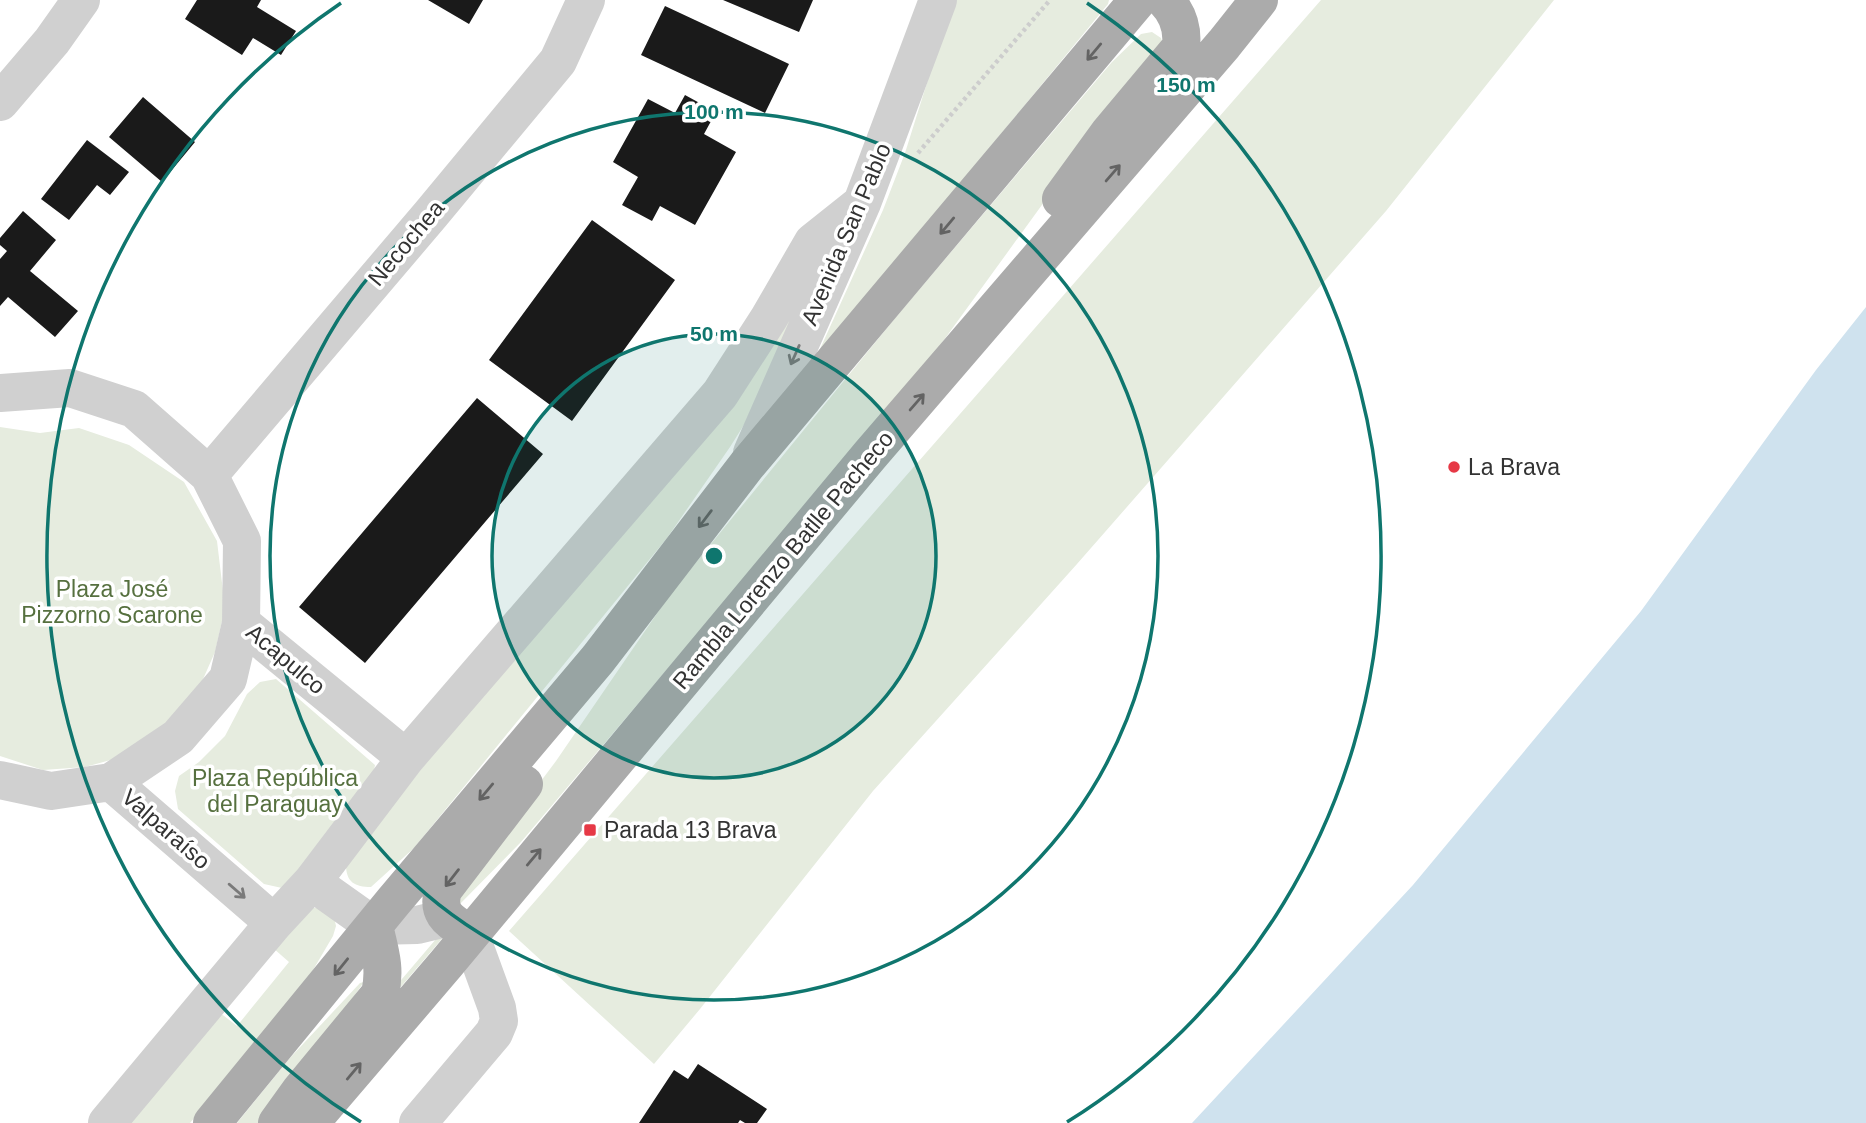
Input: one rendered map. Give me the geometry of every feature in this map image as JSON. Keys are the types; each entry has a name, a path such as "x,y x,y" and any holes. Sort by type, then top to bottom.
{"main road":[{"path":"212,1123 401,891 598,659 747,465 1138,0"},
{"path":"1007,296 1057,205 1108,133 1181,47 1182,34 1174,8 1165,0"},
{"name":"Rambla Lorenzo Batlle Pacheco","path":"310,1123 458,926 879,445 1259,0"},
{"path":"458,926 440,904 443,890 546,755 582,701 598,659"},
{"path":"277,1123 380,994 384,978 383,963 374,926"}],"street":[{"path":"0,102 52,41 81,0"},
{"name":"Necochea","path":"209,475 558,61 586,0"},
{"name":"Avenida San Pablo","path":"747,465 862,203 939,0"},
{"path":"107,1123 312,882 406,758 720,394 769,318 813,242 862,203"},
{"name":"Acapulco","path":"0,393 70,388 134,409 209,475 242,541 240,623 406,758"},
{"path":"111,782 178,737 228,679 240,623"},
{"name":"Valparaíso","path":"0,780 51,791 111,782 275,923"},
{"path":"312,882 374,926 458,926 494,996 499,1021 494,1033 418,1123"}],"path":[{"path":"917,155 1050,0"}],"green space":[{"path":"953,0 1109,0 815,360 883,210 905,153"},
{"path":"1321,0 1554,0 1386,211 1077,564 873,791 654,1064 509,931"},
{"path":"1152,32 1161,38 1163,45 1060,180 933,355 521,842 457,907 462,881 556,761 671,593 896,317 1112,62 1141,34"},
{"path":"818,262 769,385 667,538 414,848 371,887 352,882 346,865"},
{"name":"Plaza José Pizzorno Scarone","path":"0,427 40,433 79,428 129,445 184,482 217,541 225,608 215,652 192,704 125,756 85,767 43,770 0,756"},
{"name":"Plaza República del Paraguay","path":"276,679 375,765 369,795 282,888 264,884 178,809 175,791 179,776 199,762 225,736 247,694 260,682"},
{"path":"312,908 321,908 334,917 336,926 333,936 303,987 190,1123 127,1123 219,1012 237,1026 289,962 273,948"},
{"path":"442,932 446,934 328,1072 327,1067"},
{"path":"364,982 264,1123 237,1123 289,1059 360,983"}],"water":[{"path":"1866,307 1866,1123 1192,1123 1413,885 1641,611 1816,370"}],"building":[{"path":"197,0 261,0 257,7 296,31 281,55 253,38 242,55 185,19"},
{"path":"428,0 483,0 469,24"},
{"path":"723,0 813,0 799,32"},
{"path":"665,6 789,64 765,113 641,55"},
{"path":"685,95 716,112 704,134 736,152 695,225 660,206 652,221 622,205 638,177 613,162 648,99 675,113"},
{"path":"143,97 195,142 162,182 109,137"},
{"path":"87,140 129,172 110,195 97,185 69,220 41,199"},
{"path":"23,211 56,240 30,271 78,311 55,337 8,297 0,306 0,259 7,251 0,245 0,238"},
{"path":"592,220 675,280 572,421 489,360"},
{"path":"477,398 543,454 365,663 299,607"},
{"path":"698,1064 767,1109 757,1123 740,1120 738,1123 639,1123 674,1070 688,1079"}],"place":[{"name":"La Brava","path":"1454,467"},
{"name":"Parada 13 Brava","path":"590,830"}]}
